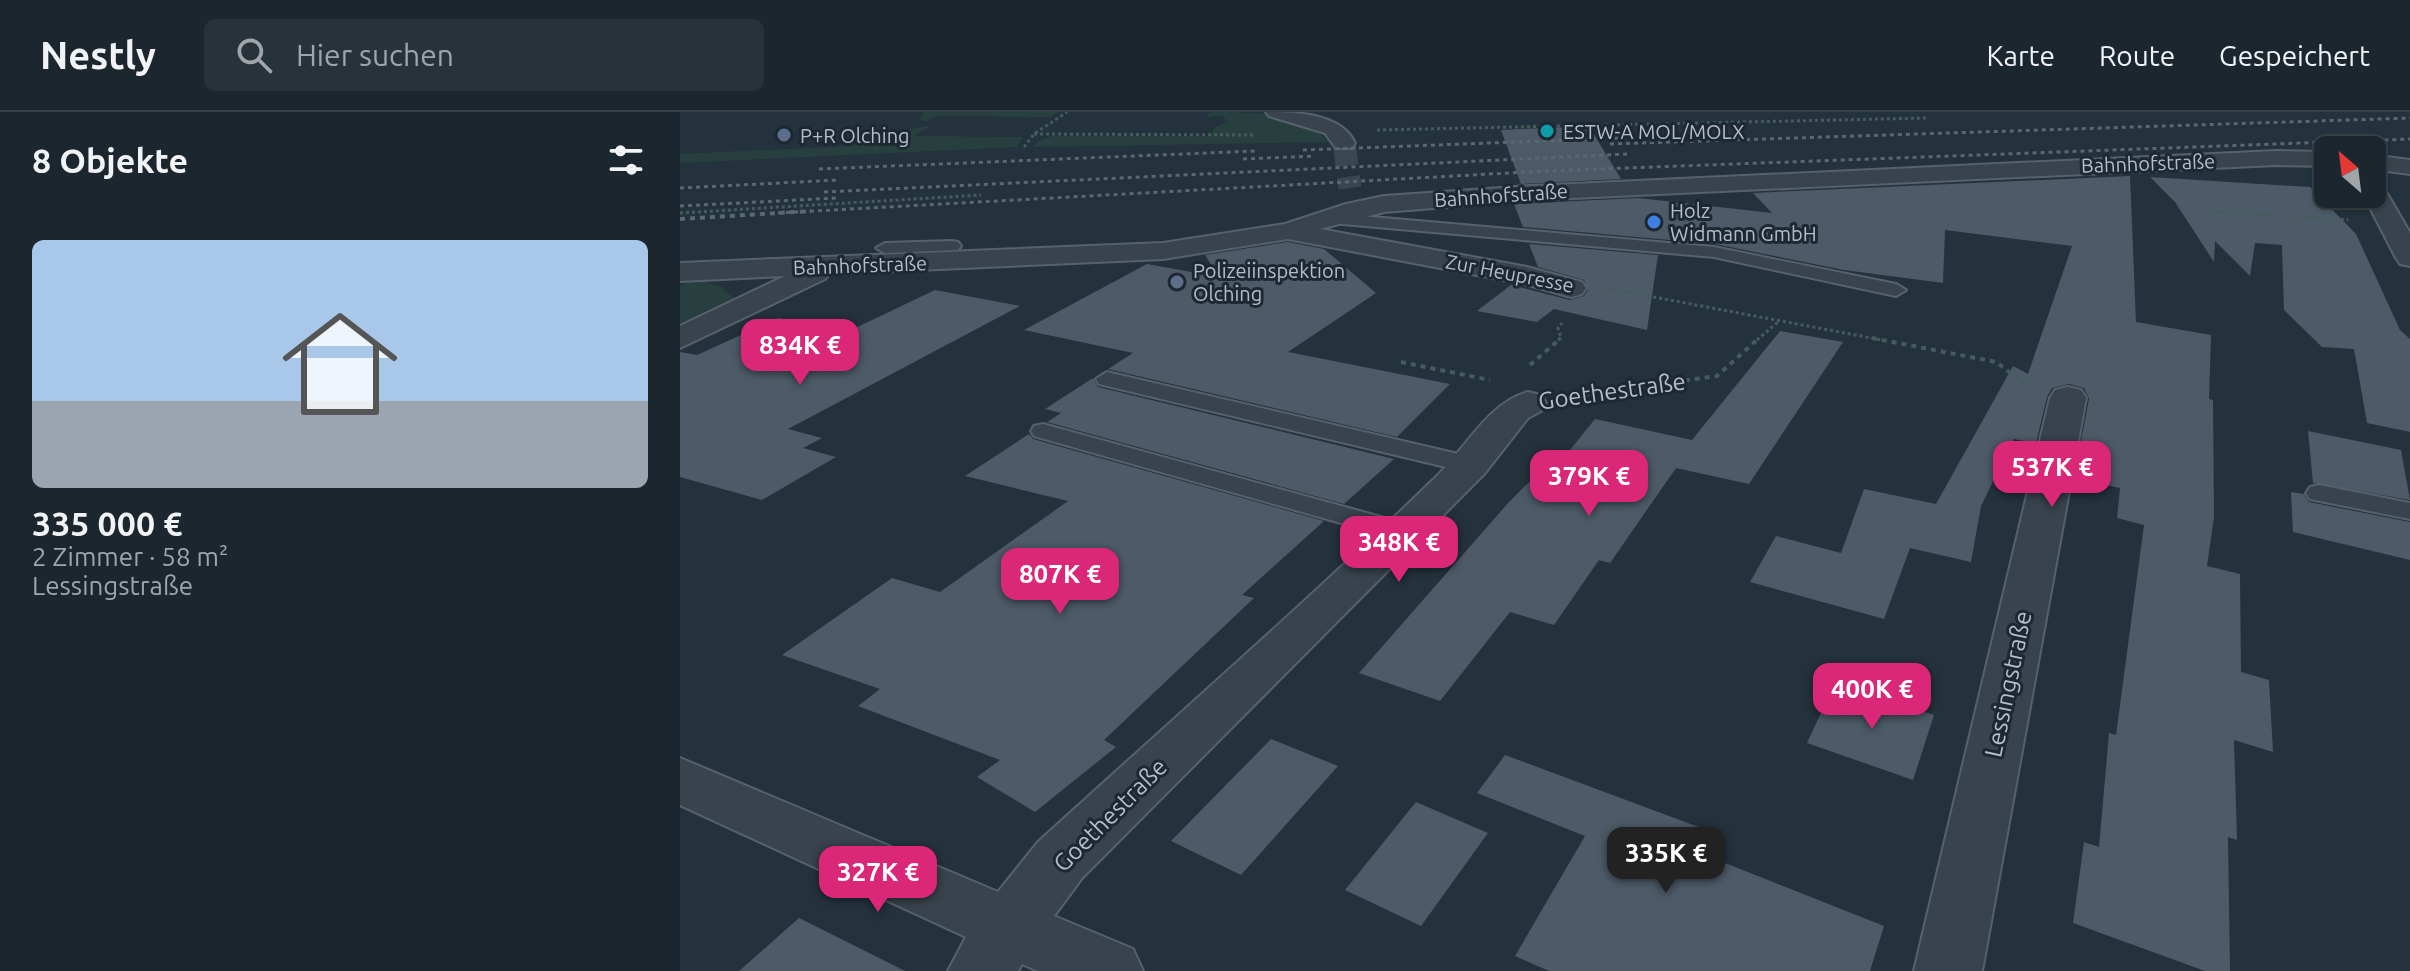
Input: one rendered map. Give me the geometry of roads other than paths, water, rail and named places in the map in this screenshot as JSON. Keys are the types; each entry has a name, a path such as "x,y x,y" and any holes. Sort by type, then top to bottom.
{"street":[{"path":"1276,112 1339,135"},
{"name":"Bahnhofstraße","path":"680,272 1003,261 1163,251 1289,231 1326,218 1352,199 1384,204 1762,180 2314,159"},
{"path":"2386,164 2410,167"},
{"path":"2383,208 2410,258"},
{"name":"Zur Heupresse","path":"1289,231 1582,287"},
{"path":"680,338 831,265"},
{"name":"Goethestraße","path":"996,948 1060,860 1471,465 1515,410 1518,393"},
{"name":"Lessingstraße","path":"1948,971 2068,398"},
{"path":"680,780 996,948 1109,971"}],"lane":[{"path":"1326,218 1714,252 1896,290"},
{"path":"885,248 952,246"},
{"path":"1107,379 1471,465"},
{"path":"1043,431 1404,532"},
{"path":"2319,493 2410,511"}],"tunnel":[{"path":"1344,143 1350,188"}],"railway":[{"path":"1610,144 2410,118"},
{"path":"1303,150 1622,138"},
{"path":"780,213 1545,171 2410,139"},
{"path":"819,169 1255,151"},
{"path":"824,192 1627,154"},
{"path":"1243,159 1315,156"},
{"path":"680,188 839,180"},
{"path":"680,206 836,198"},
{"path":"780,213 811,211"},
{"path":"680,219 780,213"}],"place":[{"name":"ESTW-A MOL/MOLX","path":"1547,131"},
{"name":"P+R Olching","path":"784,135"},
{"name":"Holz Widmann GmbH","path":"1654,222"},
{"name":"Polizeiinspektion Olching","path":"1177,282"}]}
